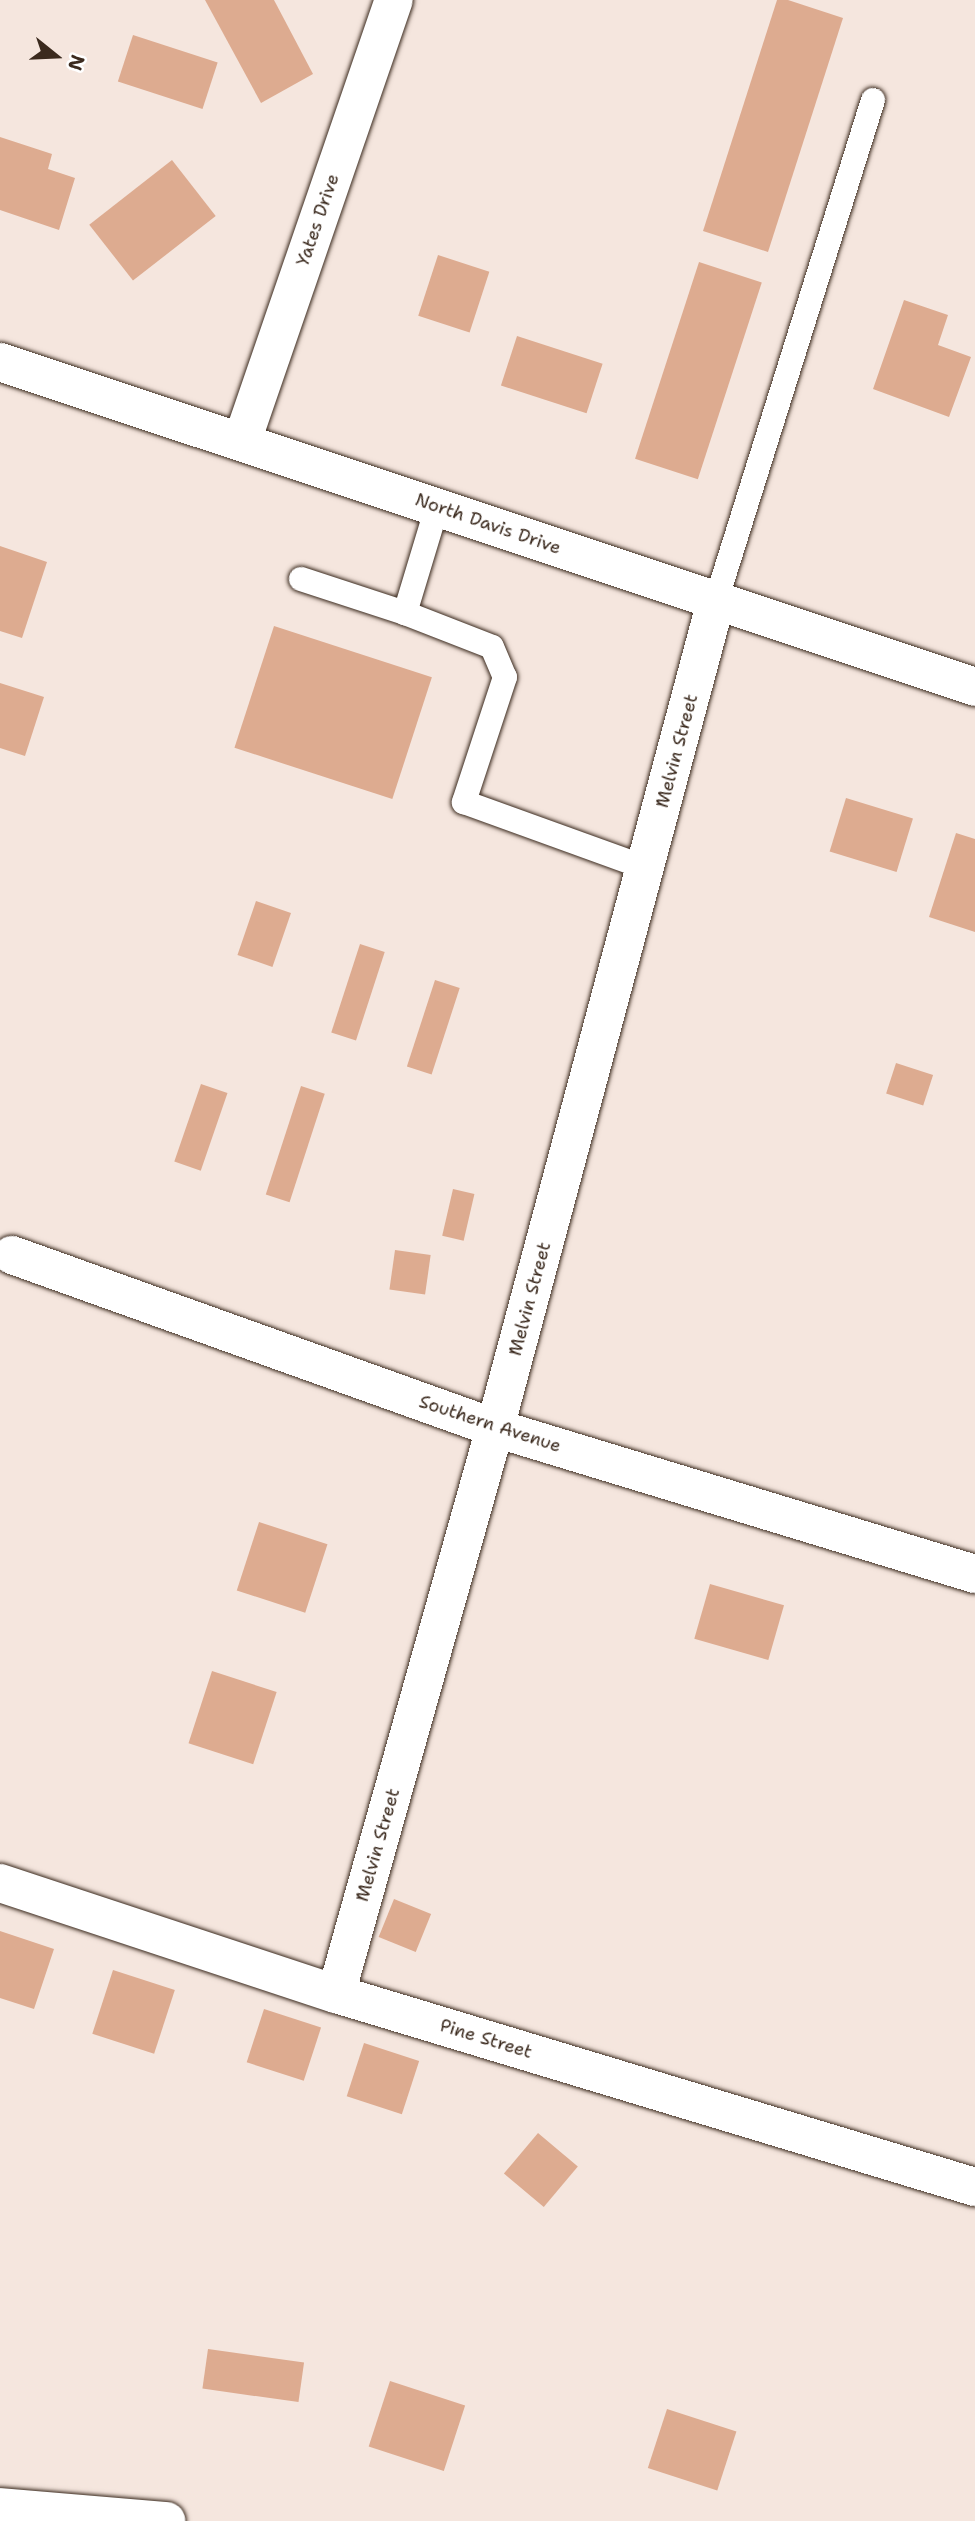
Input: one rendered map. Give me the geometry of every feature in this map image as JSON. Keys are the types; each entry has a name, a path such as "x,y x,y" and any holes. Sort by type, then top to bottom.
{"street":[{"name":"Yates Drive","path":"242,441 394,0"},
{"name":"North Davis Drive","path":"0,362 975,687"},
{"name":"Melvin Street","path":"336,1994 495,1428 716,601"},
{"name":"Southern Avenue","path":"12,1255 495,1428 975,1574"},
{"name":"Pine Street","path":"0,1883 336,1994 975,2187"},
{"path":"0,2507 166,2521"}],"lane":[{"path":"716,601 873,100"},
{"path":"405,613 437,507"},
{"path":"301,579 405,613 492,647 505,677 464,802 646,868"}],"building":[{"path":"205,0 274,0 313,74 261,103"},
{"path":"777,0 788,0 843,18 768,252 703,231"},
{"path":"133,35 218,63 203,109 118,82"},
{"path":"0,137 52,154 48,169 75,178 59,230 0,210"},
{"path":"172,160 216,216 133,281 89,225"},
{"path":"438,255 489,272 470,333 418,316"},
{"path":"699,262 762,282 698,479 635,459"},
{"path":"904,300 948,315 938,345 971,357 949,417 873,389"},
{"path":"517,336 603,364 587,413 501,385"},
{"path":"0,546 47,562 22,638 0,631"},
{"path":"274,626 432,677 392,799 234,748"},
{"path":"0,683 44,697 25,756 0,748"},
{"path":"846,798 913,818 897,872 830,852"},
{"path":"956,833 975,839 975,932 929,917"},
{"path":"256,901 291,913 272,967 237,955"},
{"path":"360,944 385,952 356,1040 331,1032"},
{"path":"435,980 460,988 432,1075 407,1067"},
{"path":"896,1063 933,1075 923,1105 886,1093"},
{"path":"201,1084 227,1093 201,1171 174,1162"},
{"path":"301,1086 325,1094 290,1202 266,1194"},
{"path":"453,1189 474,1194 464,1241 442,1236"},
{"path":"395,1250 431,1255 425,1295 389,1290"},
{"path":"259,1522 327,1544 305,1613 237,1590"},
{"path":"710,1584 784,1605 768,1660 694,1639"},
{"path":"212,1671 277,1692 253,1764 189,1743"},
{"path":"394,1899 431,1914 416,1952 379,1937"},
{"path":"0,1931 54,1949 34,2009 0,1998"},
{"path":"113,1970 175,1990 154,2054 92,2034"},
{"path":"264,2009 321,2028 304,2081 247,2062"},
{"path":"364,2043 419,2061 402,2114 347,2096"},
{"path":"538,2133 578,2166 544,2207 504,2174"},
{"path":"208,2349 304,2362 298,2402 202,2389"},
{"path":"390,2381 465,2405 444,2471 369,2447"},
{"path":"667,2409 736,2432 717,2491 648,2468"}]}
